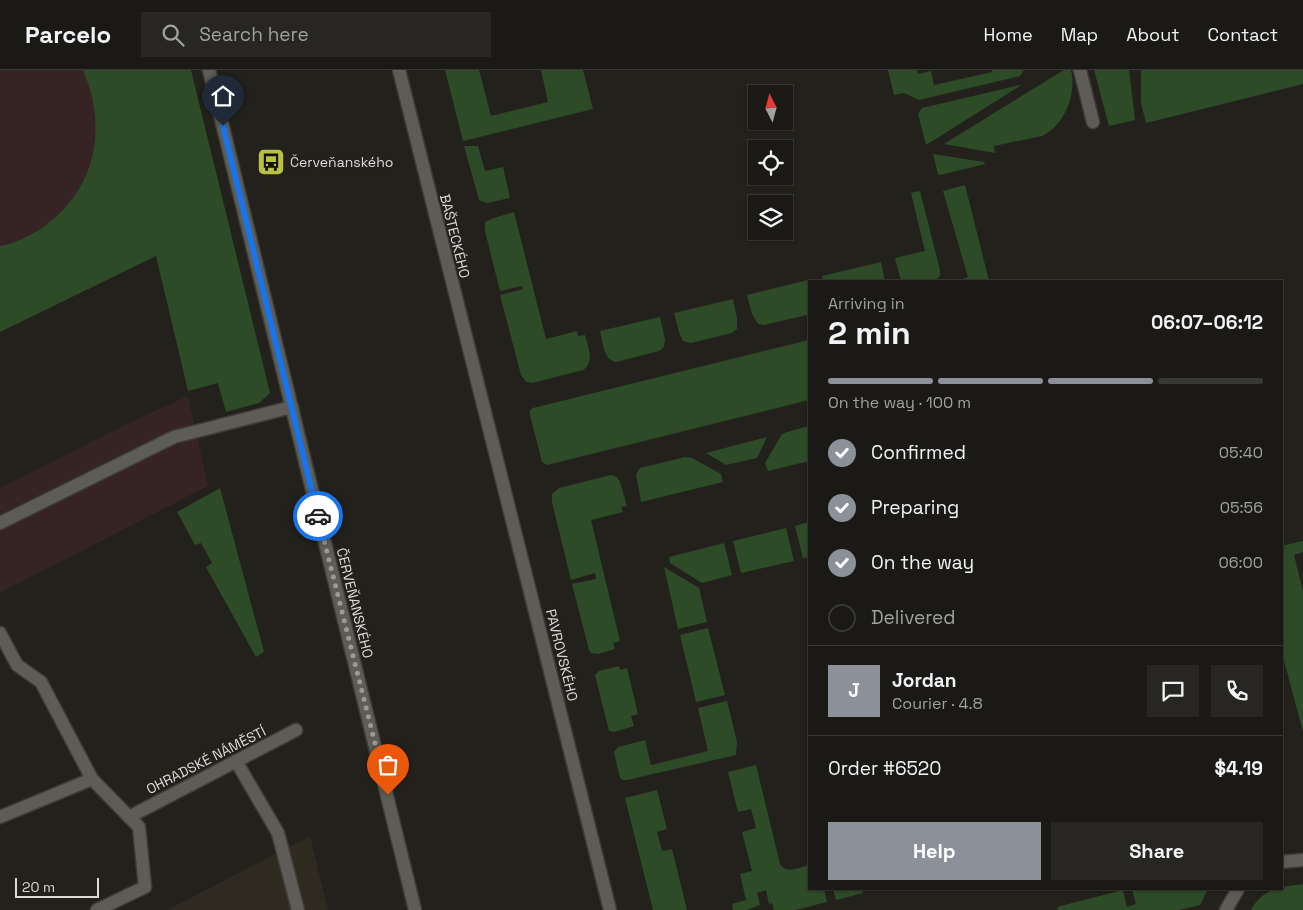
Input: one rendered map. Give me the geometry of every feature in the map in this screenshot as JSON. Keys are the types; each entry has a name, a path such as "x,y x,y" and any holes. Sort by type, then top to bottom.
{"street":[{"name":"ČERVEŇANSKÉHO","path":"209,70 415,910"},
{"name":"BAŠTECKÉHO","path":"399,70 483,408"},
{"path":"1080,70 1093,122"},
{"path":"0,523 174,437 292,407"},
{"name":"PAVROVSKÉHO","path":"483,408 610,910"},
{"path":"0,633 17,665 41,682 92,779 139,827 145,887 97,910"},
{"name":"OHRADSKÉ NÁMĚSTÍ","path":"129,817 296,730"},
{"path":"236,761 278,834 298,910"},
{"path":"0,817 92,779"},
{"path":"1283,862 1303,860"},
{"path":"1226,910 1237,890"}],"shaded area":[{"path":"0,70 121,70 166,251 0,332"},
{"path":"188,396 208,486 0,593 0,488 124,425"},
{"path":"310,836 328,910 167,910"}],"green space":[{"path":"83,70 191,70 270,393 259,403 226,412 218,383 188,391 156,256 0,332 0,246 30,235 58,215 73,198 84,179 92,159 95,115 91,93"},
{"path":"445,70 479,70 491,116 548,102 541,70 583,70 593,109 463,141"},
{"path":"888,70 917,70 918,74 931,71 934,85 992,72 992,70 1024,70 1020,76 919,100 904,93 894,95"},
{"path":"1064,70 1071,70 1072,79 1072,89 1067,108 1057,125 1042,136 994,146 995,153 944,144"},
{"path":"1094,70 1129,70 1135,120 1109,126"},
{"path":"1141,70 1303,70 1303,84 1146,123 1141,103"},
{"path":"1020,85 926,145 918,114 922,108"},
{"path":"464,146 478,146 485,171 503,167 510,198 487,203 479,200"},
{"path":"933,154 984,162 985,164 940,175 938,174"},
{"path":"965,185 989,280 960,280 968,277 943,191"},
{"path":"920,191 940,270 940,276 936,280 901,280 895,258 925,251 911,193"},
{"path":"514,212 546,339 577,331 578,336 585,335 590,359 587,367 583,370 532,383 526,382 521,375 500,295 523,289 522,286 500,291 485,231 485,222"},
{"path":"881,262 885,280 823,280 822,276"},
{"path":"808,280 807,315 764,325 758,324 752,314 747,295"},
{"path":"733,299 737,329 732,333 691,343 683,341 674,313"},
{"path":"660,317 665,340 664,347 659,351 616,362 608,358 604,350 600,331"},
{"path":"808,340 808,400 547,465 542,462 530,415 530,410"},
{"path":"808,426 808,461 768,471 765,463 782,434"},
{"path":"767,437 757,458 726,465 706,453"},
{"path":"685,457 692,458 721,474 723,482 641,502 636,474 640,468"},
{"path":"611,475 617,477 620,482 627,506 621,507 623,512 591,520 620,641 613,643 615,649 598,654 591,653 589,650 572,584 596,579 595,573 571,580 552,502 552,494 559,488"},
{"path":"220,488 264,652 256,657 206,567 212,563 201,543 195,545 177,512"},
{"path":"808,522 808,557 803,558 795,526"},
{"path":"786,528 794,561 741,573 733,541"},
{"path":"1303,541 1303,552 1294,555 1303,591 1303,732 1283,657 1283,546"},
{"path":"724,543 732,575 702,583 670,563 669,557"},
{"path":"664,567 699,588 707,622 678,629"},
{"path":"708,628 725,695 696,702 680,635"},
{"path":"619,666 620,670 627,668 638,714 631,716 634,726 614,732 609,731 595,675 599,671"},
{"path":"727,701 737,742 736,755 627,780 620,778 614,752 618,747 645,740 651,765 708,751 698,708"},
{"path":"756,765 780,864 789,870 808,865 808,890 824,890 827,902 795,910 774,910 772,903 769,904 766,890 757,893 760,905 747,910 733,910 732,904 746,900 740,874 752,871 742,832 756,828 751,809 738,812 728,772"},
{"path":"657,790 667,829 657,832 662,851 672,849 687,910 653,910 625,798"},
{"path":"1303,884 1303,910 1251,910 1256,902 1267,893 1274,890 1283,890 1283,887"},
{"path":"833,890 862,890 863,893 836,900"},
{"path":"1123,890 1127,907 1136,904 1132,890 1208,890 1200,905 1179,910 1058,910 1057,907"}],"way so far":[{"path":"318,516 388,795"}],"place":[{"name":"Červeňanského","path":"271,162"}],"route":[{"path":"223,126 318,516"}]}
